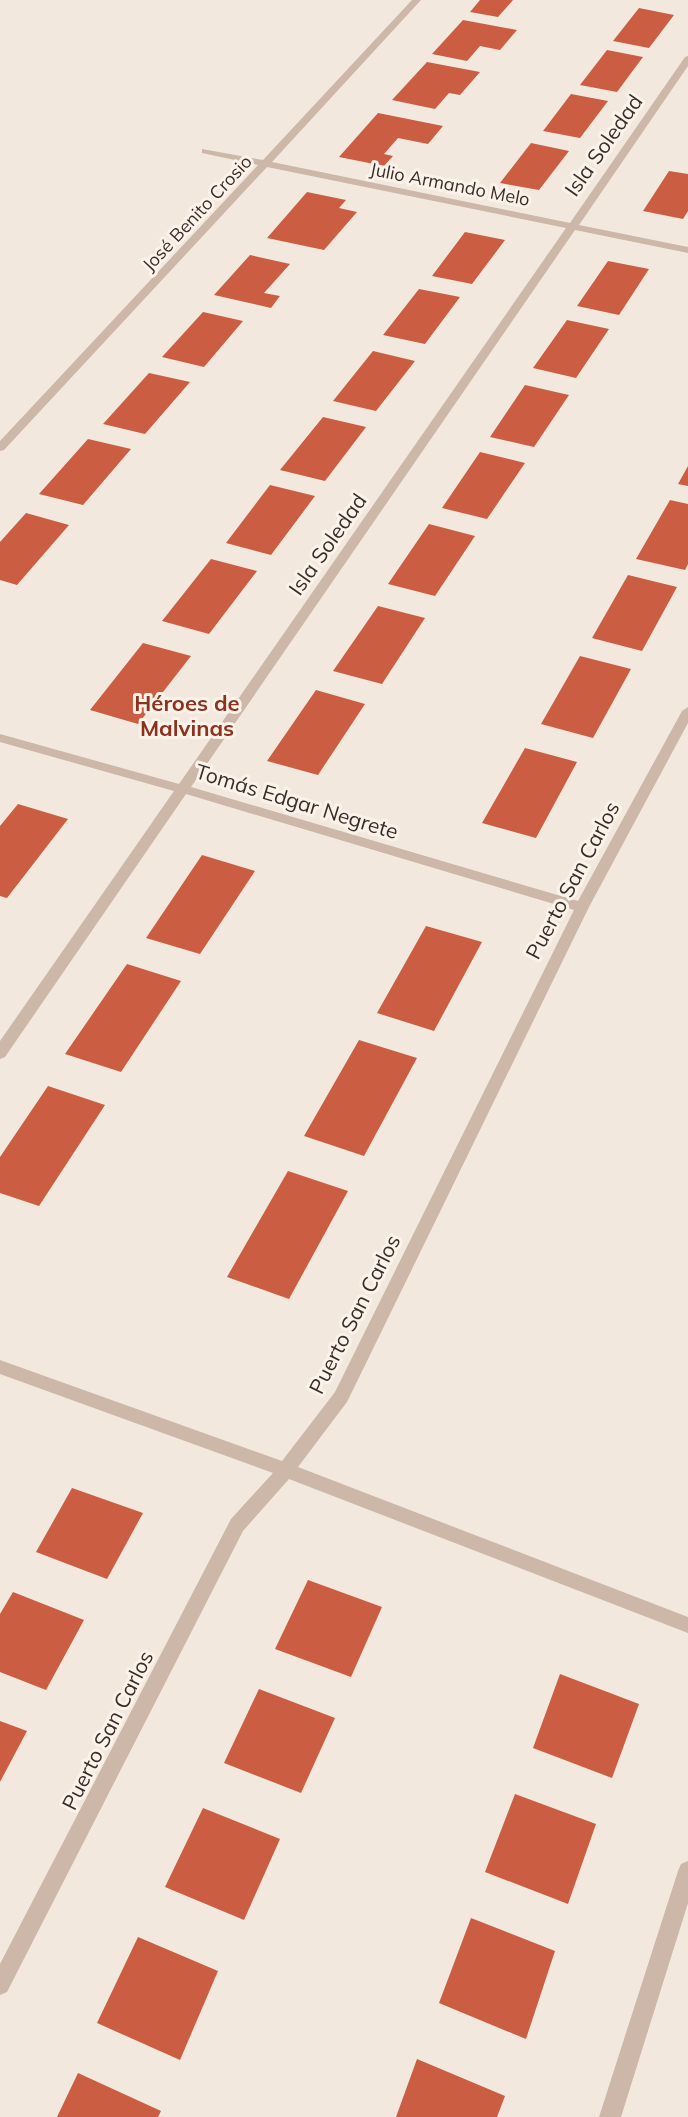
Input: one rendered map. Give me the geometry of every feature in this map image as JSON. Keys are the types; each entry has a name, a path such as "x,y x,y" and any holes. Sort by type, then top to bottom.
{"street":[{"name":"José Benito Crosio","path":"0,448 417,0"},
{"name":"Isla Soledad","path":"0,1053 688,59"},
{"name":"Julio Armando Melo","path":"205,151 688,250"},
{"name":"Puerto San Carlos","path":"0,1985 237,1525 286,1470 341,1396 582,907 688,711"},
{"name":"Tomás Edgar Negrete","path":"0,738 183,789 582,907"},
{"path":"0,1367 286,1470 688,1624"},
{"path":"610,2117 688,1871"}],"building":[{"path":"480,0 513,0 498,17 470,12"},
{"path":"639,8 674,15 649,48 613,41"},
{"path":"463,20 517,30 500,50 480,46 467,61 432,54"},
{"path":"607,50 643,57 617,92 580,85"},
{"path":"427,62 480,72 460,95 449,93 435,109 392,100"},
{"path":"571,94 608,101 580,138 543,131"},
{"path":"378,113 443,126 428,144 398,138 384,154 393,156 384,166 339,157"},
{"path":"531,143 569,151 539,190 500,183"},
{"path":"669,171 688,174 688,211 683,219 643,211"},
{"path":"307,192 346,200 339,208 357,212 324,250 267,238"},
{"path":"465,232 505,240 472,284 432,276"},
{"path":"250,255 290,264 264,293 280,296 271,308 214,295"},
{"path":"608,261 649,269 619,315 577,306"},
{"path":"419,289 460,297 425,344 383,335"},
{"path":"203,312 243,321 204,367 162,357"},
{"path":"567,320 609,329 576,378 533,368"},
{"path":"373,351 415,361 376,411 333,401"},
{"path":"149,373 190,382 145,434 103,424"},
{"path":"525,385 569,395 534,447 490,437"},
{"path":"323,417 366,427 325,481 280,470"},
{"path":"88,439 131,449 83,505 39,494"},
{"path":"480,452 525,463 487,519 442,508"},
{"path":"688,466 688,486 678,484"},
{"path":"270,485 315,496 271,555 226,543"},
{"path":"670,500 688,504 688,564 685,570 636,559"},
{"path":"26,513 69,525 17,585 0,580 0,542"},
{"path":"429,524 475,536 435,596 388,584"},
{"path":"211,559 257,571 209,634 162,621"},
{"path":"628,575 677,587 642,651 592,638"},
{"path":"378,606 425,618 382,684 333,671"},
{"path":"143,643 191,656 138,724 90,710"},
{"path":"580,656 631,669 593,738 541,724"},
{"path":"316,690 365,704 318,775 267,761"},
{"path":"525,748 577,762 536,838 482,823"},
{"path":"18,804 68,819 7,898 0,896 0,826"},
{"path":"202,855 255,871 200,954 146,938"},
{"path":"426,926 482,942 434,1031 377,1013"},
{"path":"127,964 181,981 121,1072 65,1054"},
{"path":"359,1040 417,1058 364,1156 304,1136"},
{"path":"48,1086 105,1105 39,1206 0,1193 0,1157"},
{"path":"288,1171 348,1191 289,1299 227,1277"},
{"path":"72,1488 143,1513 107,1579 36,1552"},
{"path":"308,1580 382,1607 351,1677 275,1649"},
{"path":"13,1592 84,1620 46,1690 0,1672 0,1614"},
{"path":"560,1674 639,1704 612,1778 533,1748"},
{"path":"259,1689 335,1718 301,1793 224,1763"},
{"path":"0,1721 27,1731 0,1782"},
{"path":"515,1794 596,1824 568,1904 485,1872"},
{"path":"203,1808 280,1839 244,1920 165,1887"},
{"path":"471,1918 555,1951 526,2039 439,2003"},
{"path":"138,1937 218,1971 180,2060 97,2023"},
{"path":"417,2059 505,2096 497,2117 396,2117"},
{"path":"78,2073 161,2111 158,2117 57,2117"}],"district":[{"name":"Héroes de Malvinas","path":"187,716"}]}
